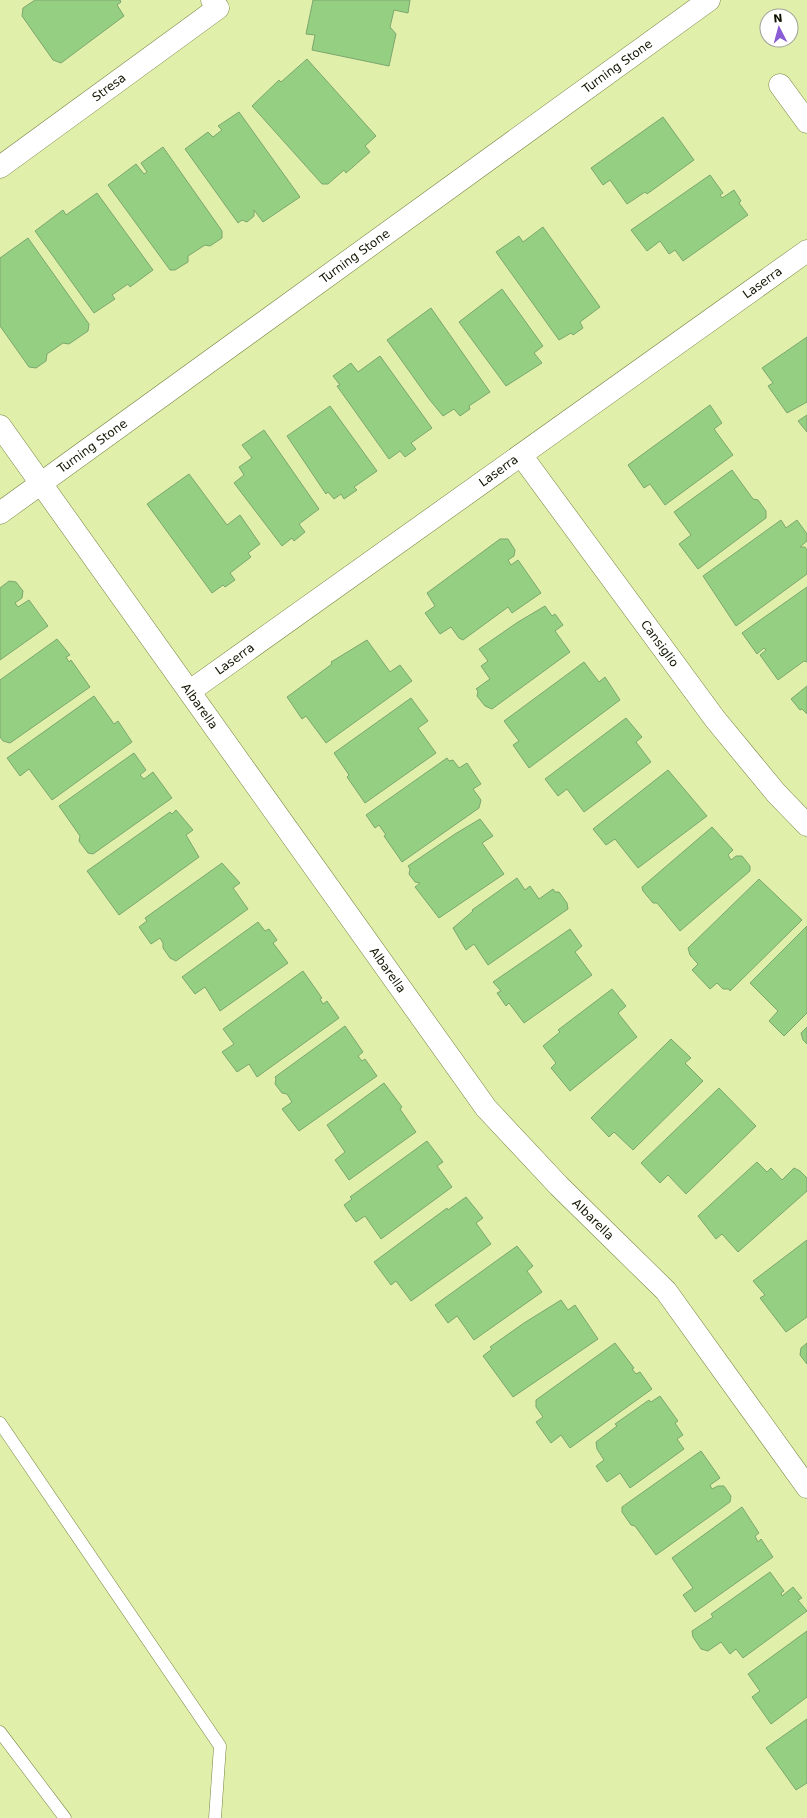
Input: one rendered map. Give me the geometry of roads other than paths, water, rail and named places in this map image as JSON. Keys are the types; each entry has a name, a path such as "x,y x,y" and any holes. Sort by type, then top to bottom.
{"street":[{"name":"Turning Stone","path":"0,513 709,0"},
{"name":"Stresa","path":"0,168 215,4"},
{"path":"780,85 807,122"},
{"name":"Laserra","path":"190,691 807,251"},
{"name":"Albarella","path":"0,426 486,1108 559,1186 666,1291 807,1487"},
{"name":"Cansiglio","path":"521,455 714,719 776,793 807,825"}],"lane":[{"path":"0,1423 220,1746 215,1818"},
{"path":"0,1732 65,1818"}]}
